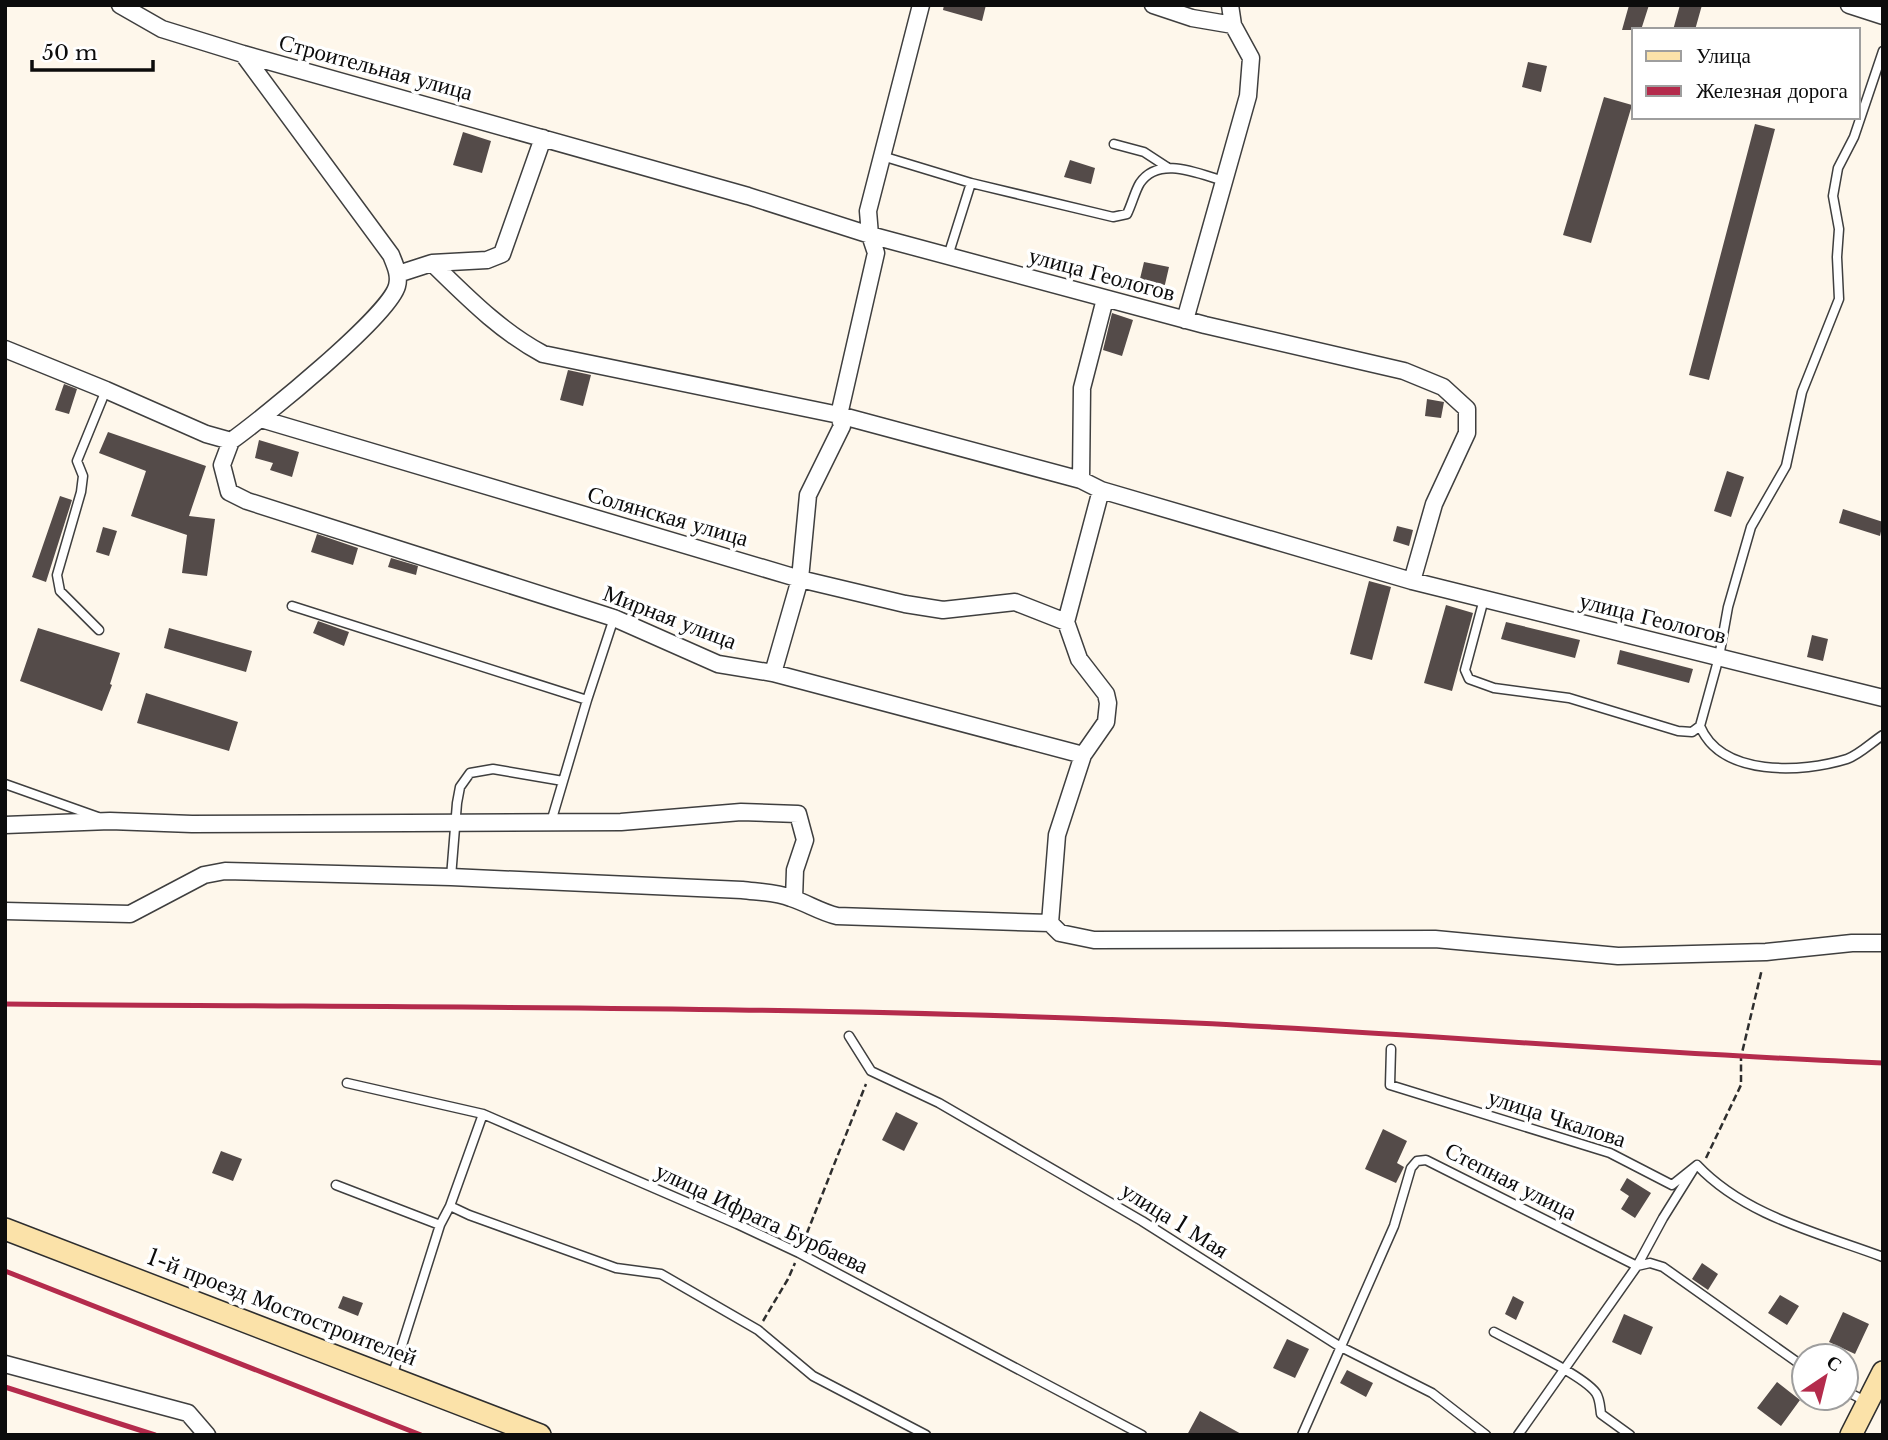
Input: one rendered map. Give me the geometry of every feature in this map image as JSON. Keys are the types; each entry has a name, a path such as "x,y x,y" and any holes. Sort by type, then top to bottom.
{"street":[{"name":"Строительная улица","path":"120,5 162,29 543,138"},
{"path":"773,673 800,579 808,495 842,426 839,415 876,253 870,235 868,211 921,5"},
{"path":"1153,5 1192,18 1233,26"},
{"path":"1185,320 1248,96 1251,58 1233,26 1230,5"},
{"path":"1849,5 1883,16"},
{"path":"5,349 206,434 232,441 261,419 381,313 396,288 398,274 391,255 243,54"},
{"path":"398,274 432,263 487,260 502,254 543,138"},
{"name":"улица Геологов","path":"543,138 748,196 870,235 1185,320 1404,371 1443,387 1467,410 1467,433 1434,504 1412,581"},
{"name":"улица Геологов","path":"432,263 516,340 543,354 839,415 1081,480 1101,490 1412,581 1883,698"},
{"path":"1081,480 1082,388 1105,299"},
{"name":"Солянская улица","path":"261,419 800,579 905,604 943,610 1015,602 1066,622"},
{"name":"Мирная улица","path":"232,441 222,465 229,492 247,501 614,618 718,664 773,673 1083,755"},
{"path":"1050,923 1056,835 1083,755 1106,722 1108,703 1101,686 1079,659 1066,622 1101,490"},
{"path":"5,825 110,821 456,824 621,822 741,812 798,814 805,840 795,870 794,899"},
{"path":"5,911 130,914 204,875 225,871 451,877 742,890 794,899 823,913 837,916 1050,923 1060,933 1094,940 1435,939 1618,956 1766,952 1852,943 1883,943"},
{"name":"1-й проезд Мостостроителей","path":"5,1228 540,1435"},
{"path":"5,1364 188,1413 207,1435"},
{"path":"1851,1435 1883,1373"}],"lane":[{"path":"1883,51 1854,137 1838,168 1833,196 1839,229 1839,299 1802,392 1786,466 1751,527 1728,607 1719,657 1700,726 1704,737 1716,749 1744,764 1800,768 1849,758 1883,734"},
{"path":"1114,144 1144,152 1167,167 1224,181"},
{"path":"882,156 971,183 1113,217 1127,214 1140,183 1151,173 1167,167"},
{"path":"948,256 971,183"},
{"path":"99,630 60,591 57,575 81,492 83,476 77,461 106,390"},
{"path":"1484,599 1465,670 1469,679 1494,688 1569,698 1678,731 1692,732 1700,726"},
{"path":"292,606 587,700"},
{"path":"551,822 614,618"},
{"path":"451,877 460,787 470,774 493,769 563,781"},
{"path":"5,784 110,821"},
{"path":"849,1036 871,1071"},
{"name":"улица Чкалова","path":"1391,1049 1390,1085 1610,1153 1672,1185 1697,1165"},
{"name":"улица 1 Мая","path":"871,1071 939,1103 1142,1221 1339,1346 1432,1392 1486,1435"},
{"name":"улица Ифрата Бурбаева","path":"347,1083 483,1114 799,1253 1142,1435"},
{"path":"392,1377 440,1225 450,1206 483,1114"},
{"name":"Степная улица","path":"1303,1435 1339,1346 1394,1226 1411,1168 1418,1161 1426,1160 1637,1266 1650,1263 1662,1267 1790,1357"},
{"path":"1518,1435 1637,1266 1663,1218 1697,1165 1707,1176 1759,1211 1883,1257"},
{"path":"336,1185 440,1225"},
{"path":"450,1206 616,1268 662,1274 758,1330 813,1376 926,1435"},
{"path":"1494,1332 1591,1387 1599,1396 1601,1414 1630,1435"},
{"path":"1860,1399 1866,1402"}],"path":[{"path":"1697,1165 1708,1156 1741,1085 1741,1057 1766,952"},
{"path":"758,1330 788,1279 871,1071"}],"building":[{"path":"944,5 986,5 982,21 943,10"},
{"path":"1629,5 1649,5 1642,28 1622,30"},
{"path":"1680,5 1702,5 1696,28 1674,28"},
{"path":"1528,62 1547,66 1541,92 1522,87"},
{"path":"1604,97 1632,105 1591,243 1563,235"},
{"path":"1755,124 1775,129 1709,380 1689,375"},
{"path":"463,132 491,141 482,173 453,165"},
{"path":"1070,160 1095,168 1091,184 1064,177"},
{"path":"1144,262 1169,267 1163,293 1138,287"},
{"path":"1112,313 1133,320 1122,356 1103,350"},
{"path":"568,370 591,375 583,406 560,400"},
{"path":"64,384 77,389 69,414 55,410"},
{"path":"1427,399 1444,402 1441,418 1425,416"},
{"path":"108,432 206,466 189,516 215,519 207,576 182,573 187,535 131,516 146,471 99,453"},
{"path":"259,440 299,452 292,477 270,470 273,463 255,458"},
{"path":"1727,471 1744,477 1731,517 1714,511"},
{"path":"60,496 72,500 46,582 32,577"},
{"path":"1843,509 1883,522 1880,536 1839,523"},
{"path":"1397,526 1413,530 1409,546 1393,541"},
{"path":"103,527 117,531 109,556 96,552"},
{"path":"317,534 358,548 353,565 311,552"},
{"path":"391,558 418,566 416,575 388,567"},
{"path":"1369,581 1391,587 1372,660 1350,654"},
{"path":"1446,605 1473,613 1452,691 1424,683"},
{"path":"318,621 349,632 344,646 313,633"},
{"path":"1506,622 1580,640 1575,658 1501,639"},
{"path":"38,628 120,653 102,711 20,681"},
{"path":"169,628 252,651 246,672 164,648"},
{"path":"1812,635 1828,639 1823,661 1807,657"},
{"path":"1620,650 1693,669 1689,683 1617,664"},
{"path":"146,693 238,722 229,751 137,723"},
{"path":"896,1112 918,1123 904,1151 882,1140"},
{"path":"1383,1129 1407,1141 1397,1163 1404,1167 1396,1183 1365,1169"},
{"path":"221,1151 242,1159 233,1181 212,1173"},
{"path":"1627,1178 1651,1193 1635,1218 1621,1209 1629,1196 1620,1190"},
{"path":"1702,1263 1718,1274 1708,1290 1692,1279"},
{"path":"1780,1295 1799,1306 1787,1325 1768,1313"},
{"path":"343,1296 363,1303 358,1316 338,1308"},
{"path":"1513,1296 1524,1302 1516,1320 1505,1314"},
{"path":"1843,1312 1869,1324 1860,1343 1829,1342"},
{"path":"1624,1314 1653,1327 1641,1355 1612,1342"},
{"path":"1287,1339 1309,1349 1295,1378 1273,1368"},
{"path":"1347,1370 1373,1383 1366,1397 1340,1383"},
{"path":"1777,1382 1790,1392 1791,1412 1781,1426 1757,1408"},
{"path":"1200,1411 1243,1435 1187,1435"}],"railway":[{"path":"5,1004 600,1008 1046,1017 1195,1023 1883,1063"},
{"path":"5,1271 421,1435"},
{"path":"5,1387 155,1435"}]}
